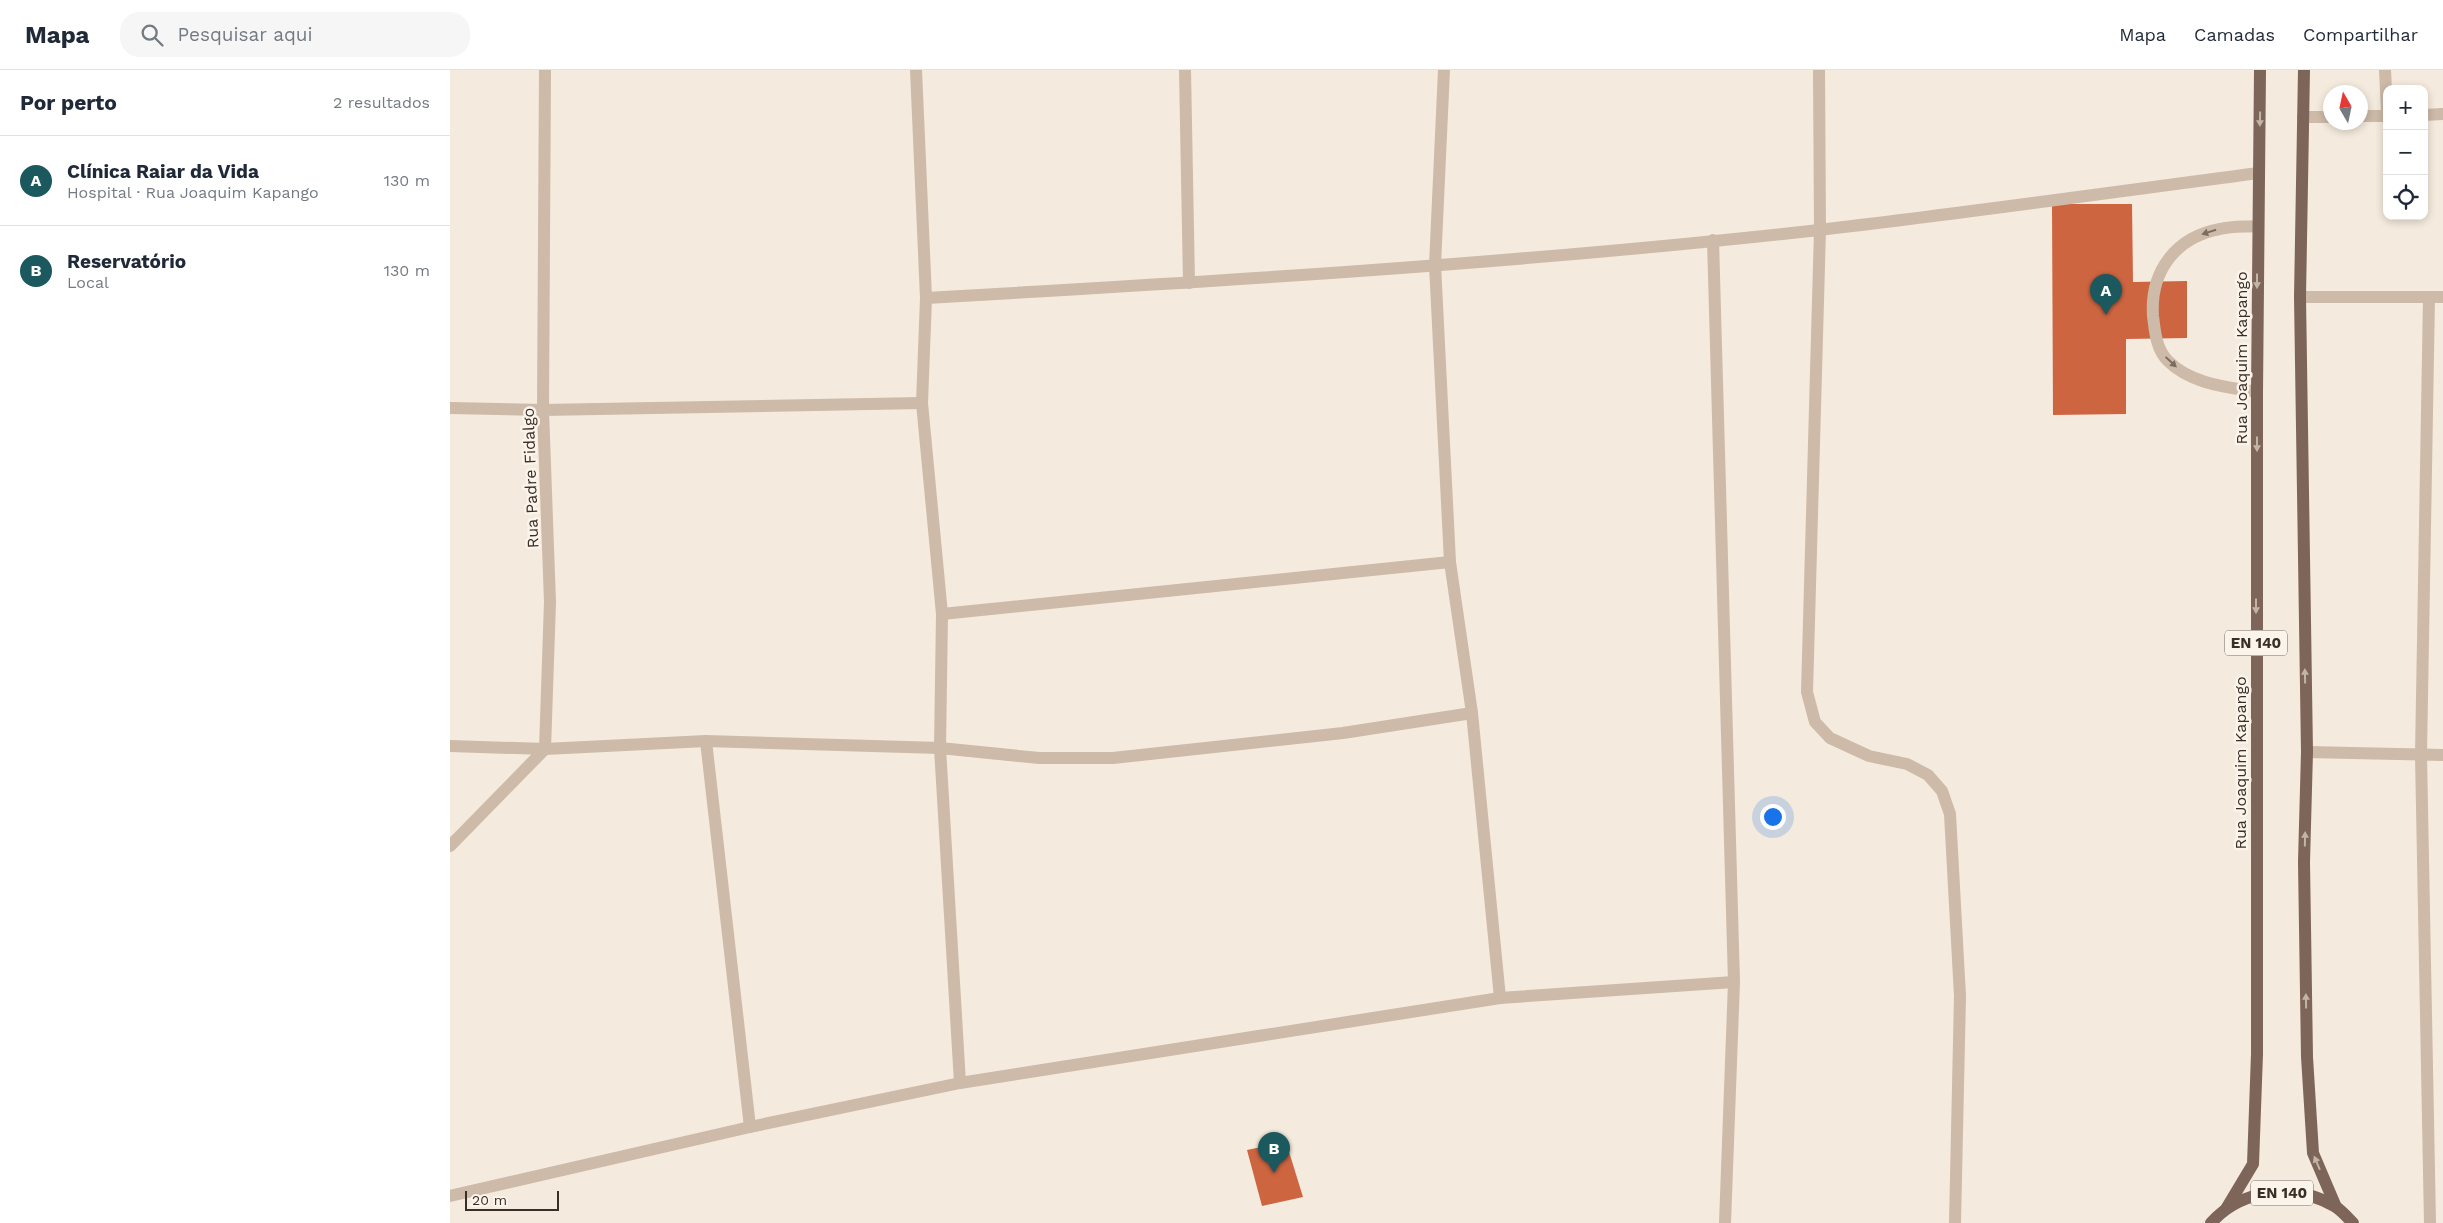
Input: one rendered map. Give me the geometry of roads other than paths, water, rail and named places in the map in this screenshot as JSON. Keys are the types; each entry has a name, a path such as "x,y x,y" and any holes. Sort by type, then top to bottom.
{"main road":[{"name":"Rua Joaquim Kapango","path":"2226,1209 2253,1164 2257,1054 2257,392 2260,70"},
{"name":"EN 140","path":"2304,70 2300,297 2306,752 2304,872 2307,1066 2313,1153 2336,1207"},
{"name":"EN 140","path":"2211,1223 2226,1209 2262,1193 2300,1192 2336,1207 2353,1223"}],"street":[{"name":"Rua Padre Fidalgo","path":"545,70 543,410 550,602 545,748"},
{"path":"916,70 926,298 922,403 942,614 940,748 960,1083"},
{"path":"1185,70 1189,283"},
{"path":"1444,70 1435,265 1450,562 1472,713 1500,998"},
{"path":"1819,70 1820,230 1807,692 1815,722 1830,738 1868,756 1907,764 1928,775 1942,791 1950,814 1960,996 1955,1223"},
{"path":"2385,70 2386,85"},
{"path":"2368,115 2383,114"},
{"path":"2428,115 2443,114"},
{"path":"2303,117 2323,117"},
{"path":"926,298 1189,283 1435,265 1820,230 2259,173"},
{"path":"2257,392 2213,385 2188,374 2169,362 2161,352 2156,340 2153,310 2156,283 2161,268 2178,247 2188,240 2220,228 2258,226"},
{"path":"1713,240 1734,982 1725,1223"},
{"path":"2300,297 2443,297"},
{"path":"2428,297 2421,754 2430,1223"},
{"path":"450,408 543,410 922,403"},
{"path":"942,614 1450,562"},
{"path":"450,746 545,748 706,741 940,748 1039,758 1113,758 1343,733 1472,713"},
{"path":"706,741 750,1128"},
{"path":"450,846 545,748"},
{"path":"2306,752 2443,755"},
{"path":"450,1196 960,1083 1500,998 1734,982"}],"place":[{"name":"Clínica Raiar da Vida","path":"2106,315"},
{"name":"Reservatório","path":"1274,1173"}]}
